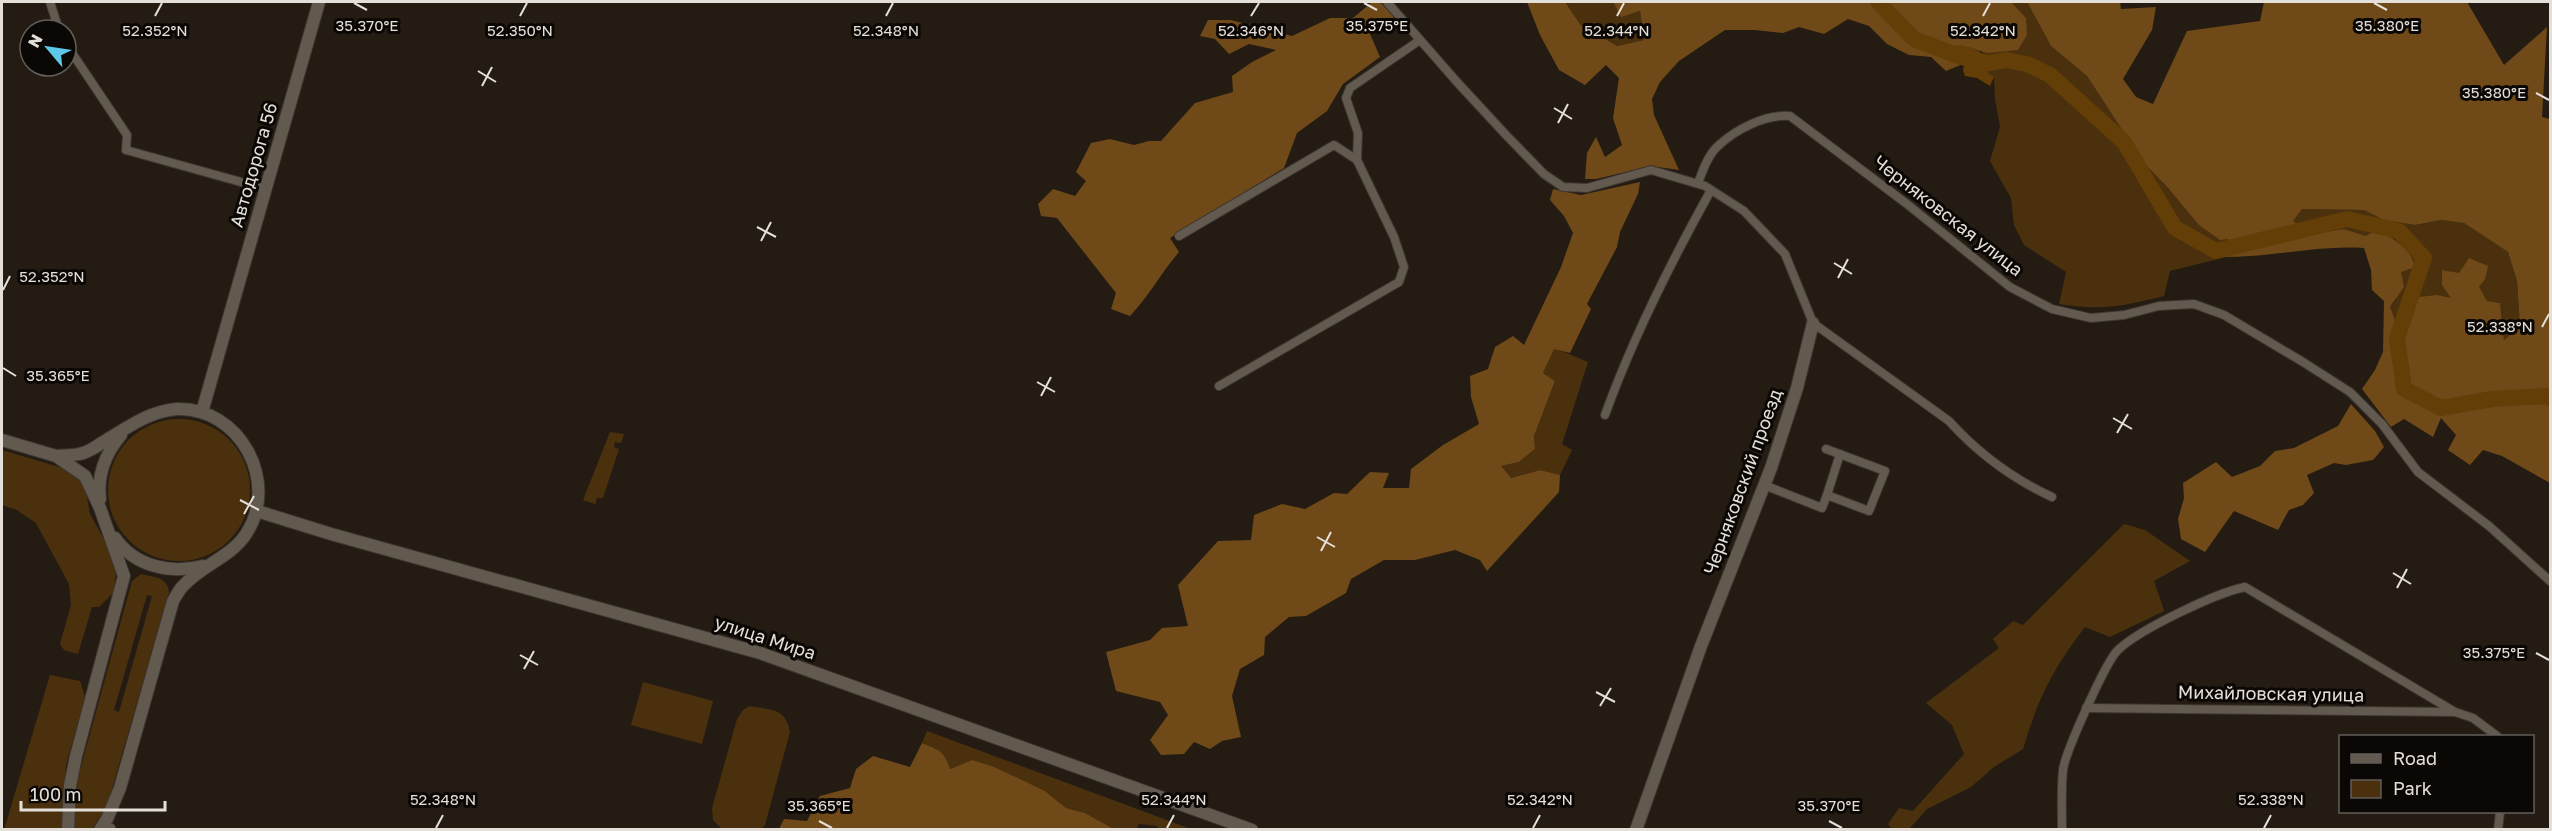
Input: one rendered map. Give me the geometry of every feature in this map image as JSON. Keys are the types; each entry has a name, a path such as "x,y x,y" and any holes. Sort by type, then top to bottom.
{"main road":[{"name":"Автодорога 56","path":"202,412 319,2"},
{"name":"Черняковский проезд","path":"1636,830 1701,646 1764,485 1797,388 1813,323"},
{"path":"56,456 80,454 155,413 178,409 202,412 222,422 240,437 251,453 258,482 257,511 246,534 230,552 208,565 183,586 173,601 120,788 107,819 107,829"},
{"path":"100,508 98,486 102,465 111,446 125,430"},
{"path":"2,440 56,456 85,476 100,508 124,576 76,756 70,786 68,830"},
{"name":"улица Мира","path":"257,511 331,534 760,653 1252,830"},
{"path":"106,524 124,548 149,565 169,570 189,570 208,565"}],"street":[{"path":"50,2 55,18"},
{"path":"1388,2 1420,40 1544,174 1563,187 1587,188 1652,170 1698,183 1744,211 1785,254 1813,323 1949,421 1967,441 2001,468 2052,497"},
{"path":"1219,386 1399,282 1404,267 1394,237 1357,160 1358,133 1346,98 1350,88 1420,40"},
{"path":"78,62 127,135 126,150 266,189"},
{"name":"Черняковская улица","path":"1698,183 1704,165 1717,146 1740,130 1776,115 1790,116 1898,197 2010,287 2052,309 2091,318 2124,315 2159,306 2194,304 2224,315 2350,392 2382,424 2418,472 2490,526 2550,581"},
{"path":"1179,236 1334,145 1357,160"},
{"path":"1605,415 1623,365 1682,242 1711,189"},
{"path":"1826,450 1885,471 1869,511 1827,495"},
{"path":"1764,485 1822,508 1840,454"},
{"path":"2062,830 2063,767 2086,708 2117,650 2159,623 2231,590 2245,587 2455,712 2473,718 2496,735"},
{"name":"Михайловская улица","path":"2086,708 2455,712"},
{"path":"2498,830 2500,813"}],"green space":[{"path":"1565,2 1613,2 1621,16 1640,11 1644,40 1617,46 1580,24"},
{"path":"2011,2 2027,2 2051,46 2087,76 2143,162 2169,189 2228,239 2226,257 2170,271 2164,296 2112,306 2088,307 2059,304 2066,272 2024,245 2014,225 2011,198 1990,161 2000,127 1994,77 1988,73 1987,59 1981,51 1987,53"},
{"path":"2302,209 2364,210 2384,220 2415,225 2441,220 2464,223 2508,252 2517,281 2520,327 2504,341 2500,303 2487,301 2468,280 2442,270 2452,299 2403,334 2390,307 2396,300 2366,236 2344,229 2312,234 2292,221"},
{"path":"1554,348 1588,362 1562,444 1572,450 1560,475 1540,470 1511,478 1500,466 1519,462 1535,449 1534,436 1555,381 1543,373"},
{"path":"179,419 206,424 229,440 245,463 250,490 245,517 229,540 206,556 179,561 152,556 129,540 113,517 108,490 113,463 129,440 152,424"},
{"path":"610,432 624,434 621,443 615,442 614,447 619,449 603,498 597,498 595,504 583,500"},
{"path":"2,450 69,470 84,480 90,514 117,563 114,592 99,607 92,607 78,654 64,650 60,644 71,605 69,584 36,523 17,510 2,505"},
{"path":"2124,524 2145,530 2190,561 2154,581 2164,611 2110,637 2085,627 2048,685 2023,749 1994,767 1971,787 1927,809 1909,829 1892,829 1888,824 1899,808 1913,811 1964,754 1952,725 1926,703 1999,648 1993,639 2013,621 2023,625"},
{"path":"141,574 155,577 166,583 169,592 107,806 92,829 74,830 77,781 132,581","holes":["147,595 152,596 119,712 114,710"]},
{"path":"50,675 80,681 85,697 66,765 63,829 4,830"},
{"path":"643,682 713,701 702,744 631,725"},
{"path":"750,706 781,714 790,732 765,825 761,829 722,829 713,820 712,808 737,719 743,710"},
{"path":"927,731 1191,829 1159,829 1157,826 1139,824 1136,829 1114,829 1085,813 1066,808 1045,791 972,760 950,769 937,749 922,743"}],"shaded area":[{"path":"1372,2 1380,2 1394,17 1370,34 1380,57 1343,84 1327,111 1297,133 1284,168 1170,238 1179,252 1130,316 1111,309 1116,293 1057,218 1041,216 1038,204 1053,189 1075,196 1086,181 1076,172 1091,143 1110,139 1134,145 1161,141 1195,103 1233,92 1232,76 1252,62 1276,50 1249,44 1229,54 1215,39 1200,36 1208,20 1231,20 1292,36 1330,18 1353,18"},
{"path":"1527,2 1565,2 1580,24 1617,46 1644,40 1640,11 1621,17 1613,2 2011,2 2026,18 2027,35 2018,50 1987,53 1967,47 1963,64 1946,71 1931,57 1909,55 1887,44 1869,26 1848,19 1824,34 1799,27 1783,33 1725,30 1679,61 1660,82 1652,99 1654,115 1679,170 1651,166 1596,179 1585,179 1587,153 1596,137 1605,157 1622,145 1613,118 1619,78 1606,65 1585,85 1559,70 1540,35"},
{"path":"2027,2 2120,2 2121,9 2156,7 2152,30 2123,79 2136,97 2153,104 2187,31 2260,21 2264,2 2467,2 2504,65 2547,27 2542,117 2550,119 2550,394 2547,396 2550,398 2550,483 2502,456 2483,450 2470,465 2448,450 2456,435 2441,418 2433,437 2404,419 2391,427 2362,389 2375,370 2383,352 2384,301 2372,290 2371,270 2364,248 2330,248 2226,257 2228,239 2220,240 2199,225 2143,162 2087,76 2051,46","holes":["2302,209 2364,210 2384,220 2415,225 2441,220 2464,223 2508,252 2517,281 2520,327 2504,340 2500,303 2487,301 2479,287 2485,279 2488,266 2469,258 2459,273 2442,270 2442,285 2451,298 2437,295 2419,297 2403,334 2390,307 2404,287 2401,272 2415,267 2405,249 2395,240 2376,230 2366,236 2344,229 2312,234 2293,221"]},
{"path":"1960,45 1977,50 1985,56 1988,73 1994,77 1990,86 1977,78 1965,76 1963,70 1966,56 1948,54 1946,48"},
{"path":"1640,182 1638,194 1620,232 1617,247 1587,304 1591,309 1570,353 1554,349 1543,373 1555,381 1534,436 1535,449 1519,462 1501,466 1511,478 1540,470 1560,475 1559,492 1487,571 1480,560 1455,550 1415,560 1384,560 1351,579 1346,593 1306,616 1289,617 1265,637 1264,655 1240,669 1232,696 1241,737 1222,741 1210,749 1194,742 1184,754 1161,755 1150,740 1168,715 1160,702 1116,691 1106,652 1150,640 1162,628 1188,626 1178,585 1218,541 1251,540 1254,515 1282,504 1305,509 1334,493 1347,494 1370,472 1389,473 1383,488 1409,488 1411,469 1443,445 1479,424 1471,397 1470,376 1488,369 1495,347 1513,336 1524,345 1561,267 1573,233 1564,216 1550,200 1553,189 1581,195"},
{"path":"2351,404 2375,431 2384,447 2373,460 2346,465 2334,463 2307,475 2314,493 2303,505 2289,510 2278,530 2234,511 2205,552 2181,539 2178,519 2184,498 2183,483 2216,462 2232,477 2260,466 2275,451 2294,448 2338,426"},
{"path":"922,743 940,752 946,758 950,769 972,760 994,767 1045,791 1066,808 1085,813 1114,829 779,829 784,819 807,821 820,796 850,788 856,769 873,756 910,767"}],"waterway":[{"path":"1878,2 1914,39 1961,57 1988,63 2006,60 2027,64 2050,75 2124,142 2175,228 2216,251 2347,219 2399,231 2424,258 2397,338 2404,389 2441,408 2492,399 2547,396 2550,398"}]}
